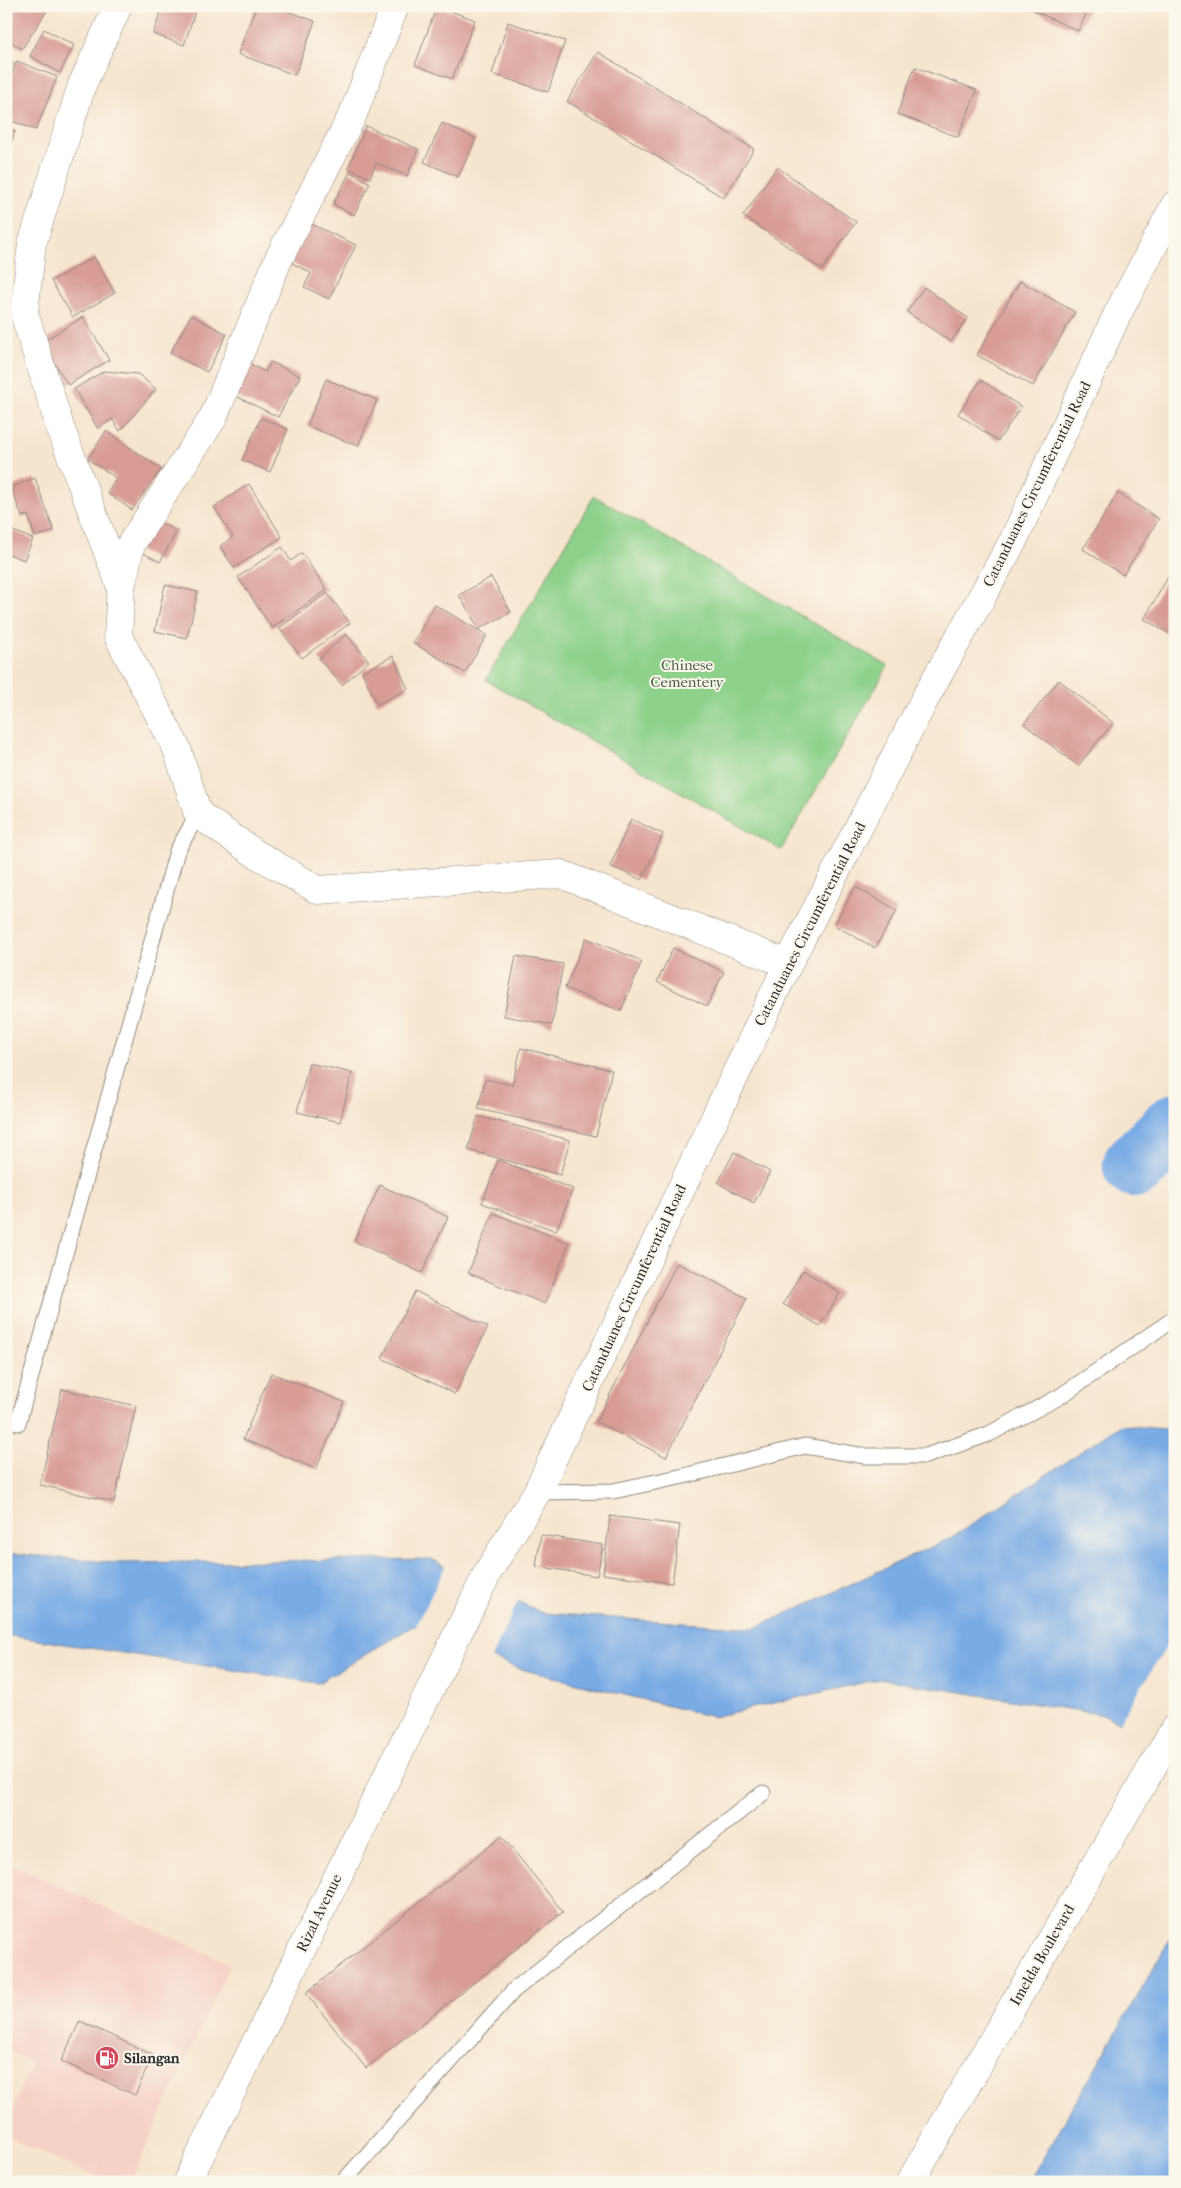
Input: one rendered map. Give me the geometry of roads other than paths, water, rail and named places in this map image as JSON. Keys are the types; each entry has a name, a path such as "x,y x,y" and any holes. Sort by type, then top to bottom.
{"main road":[{"path":"118,6 82,85 32,244 24,313 60,427 121,587"},
{"path":"395,6 353,114 278,260 213,418 132,544 121,587 118,636 177,749 198,814 253,852 318,890 561,874 788,964"},
{"name":"Catanduanes Circumferential Road","path":"451,1645 488,1572 537,1492 788,964 928,693 1013,541 1117,315 1175,205"},
{"name":"Rizal Avenue","path":"187,2182 451,1645"},
{"name":"Imelda Boulevard","path":"910,2182 1175,1728"}],"lane":[{"path":"18,1423 177,851 198,814"},
{"path":"537,1492 613,1491 684,1476 805,1446 865,1456 926,1456 989,1434 1059,1397 1175,1318"},
{"path":"343,2182 514,1990 763,1793"}],"water":[{"path":"1121,1425 1175,1430 1175,1749 1105,1715 879,1679 713,1717 517,1668 413,1626 318,1683 6,1635 6,1553 118,1563 431,1559 542,1613 755,1628 953,1537"},
{"path":"1175,1931 1175,2182 1029,2182"}],"waterway":[{"path":"1135,1165 1175,1126"}],"place":[{"name":"Silangan","path":"107,2058"}],"park label":[{"name":"Chinese Cementery","path":"687,674"}]}
